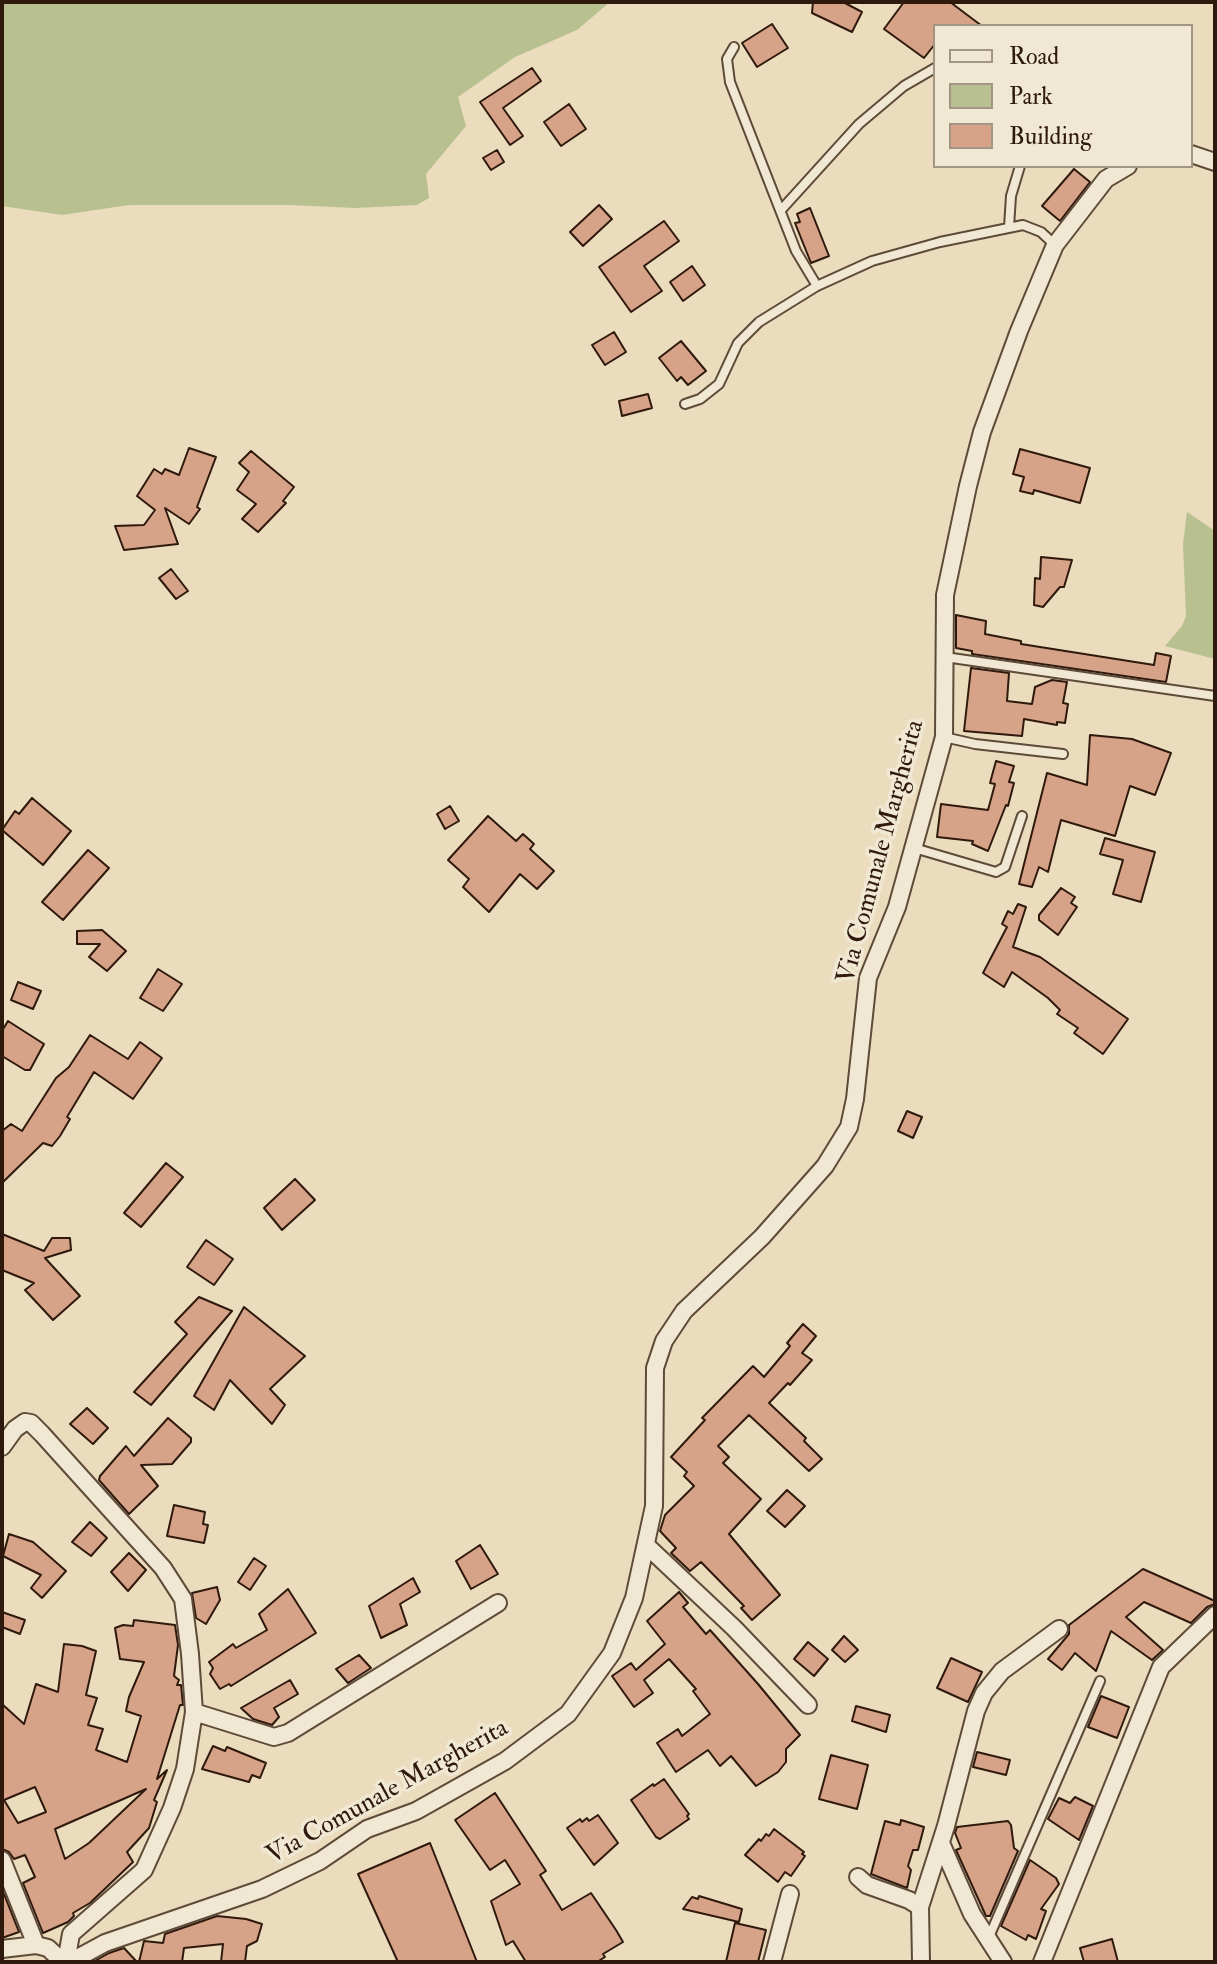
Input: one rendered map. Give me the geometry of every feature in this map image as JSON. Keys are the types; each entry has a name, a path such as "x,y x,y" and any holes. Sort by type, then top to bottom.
{"street":[{"path":"1193,155 1215,162"},
{"name":"Via Comunale Margherita","path":"67,1962 105,1943 262,1889 320,1861 367,1829 416,1811 505,1761 568,1714 612,1653 634,1598 654,1506 655,1368 664,1341 684,1311 762,1237 825,1166 849,1127 855,1099 868,978 897,907 944,737 945,595 968,486 988,418 1055,245 1106,179 1125,168"},
{"path":"2,1447 15,1429 25,1422 31,1423 163,1568 183,1599 194,1712 185,1769 172,1808 144,1870 71,1934 67,1962 48,1948 36,1945 2,1949"},
{"path":"647,1546 734,1628 808,1705"},
{"path":"194,1712 274,1737 288,1733 498,1603"},
{"path":"1042,1962 1161,1667 1215,1615"},
{"path":"921,1962 920,1907 941,1843 965,1748 984,1693 1002,1671 1059,1629"},
{"path":"941,1843 972,1914 1003,1962"},
{"path":"2,1860 36,1945"},
{"path":"858,1877 867,1885 920,1907"},
{"path":"772,1962 790,1894"}],"lane":[{"path":"734,47 727,59 730,82 796,251 817,286"},
{"path":"781,210 859,124 904,86 933,69"},
{"path":"1009,227 1011,196 1019,168"},
{"path":"685,404 700,399 719,384 738,343 748,331 817,286 872,261 940,242 1023,225 1041,232 1055,245"},
{"path":"945,657 1215,696"},
{"path":"944,737 975,744 1063,754"},
{"path":"913,848 996,872 1005,867 1022,816"},
{"path":"989,1938 1100,1681"}],"green space":[{"path":"2,2 610,2 577,30 515,57 458,97 466,126 426,174 429,198 417,205 355,208 129,205 62,215 2,206"},
{"path":"1187,512 1215,531 1215,659 1165,646 1182,626 1186,616 1183,544"}],"building":[{"path":"813,2 843,2 862,12 852,32 812,13"},
{"path":"904,2 950,2 979,24 933,24 933,47 924,58 884,29"},
{"path":"772,24 788,48 757,67 742,43"},
{"path":"532,68 541,81 503,108 523,136 510,145 480,102"},
{"path":"569,104 586,129 561,146 544,122"},
{"path":"497,150 504,162 491,170 483,158"},
{"path":"1074,169 1090,182 1060,221 1042,206"},
{"path":"599,205 612,219 583,246 570,232"},
{"path":"810,208 829,256 811,263 795,223 800,222 797,214"},
{"path":"664,221 679,241 644,266 662,291 631,312 599,267"},
{"path":"692,266 705,285 683,301 670,282"},
{"path":"614,332 626,352 605,365 592,345"},
{"path":"681,341 706,371 688,385 681,377 677,381 659,358"},
{"path":"648,394 652,408 622,416 619,401"},
{"path":"189,448 216,457 197,507 200,509 189,524 165,508 178,544 124,550 115,526 144,525 155,510 137,496 154,469 162,474 165,469 179,475"},
{"path":"1020,449 1090,468 1080,503 1034,490 1033,494 1020,491 1024,477 1013,474"},
{"path":"251,451 294,487 283,501 286,503 258,532 242,519 256,504 237,490 249,472 239,463"},
{"path":"1041,557 1072,560 1064,587 1060,587 1043,607 1034,605 1035,578 1040,579"},
{"path":"171,569 188,591 176,599 159,578"},
{"path":"956,615 986,621 985,634 1021,641 1021,644 1154,665 1156,653 1171,656 1166,682 972,654 972,651 956,648"},
{"path":"971,668 1009,673 1007,701 1032,704 1035,687 1052,680 1067,682 1063,703 1068,704 1065,723 1057,722 1057,725 1024,719 1022,736 964,731"},
{"path":"1090,735 1132,739 1171,753 1155,795 1130,786 1115,836 1061,820 1048,872 1039,867 1032,887 1019,884 1047,773 1087,785"},
{"path":"996,761 1014,766 1009,782 1014,783 1008,806 988,851 972,844 973,841 937,837 941,804 988,810 995,784 990,783"},
{"path":"32,798 71,831 43,865 2,830 15,811 19,814"},
{"path":"450,806 459,821 445,829 437,814"},
{"path":"488,816 516,841 523,834 534,844 530,849 554,871 537,889 520,874 489,912 463,887 469,879 448,860"},
{"path":"1105,838 1155,852 1141,902 1113,894 1123,860 1100,854"},
{"path":"88,850 109,868 63,920 42,902"},
{"path":"1061,888 1075,897 1071,903 1077,907 1058,935 1039,920 1039,915"},
{"path":"1018,904 1026,907 1013,947 1040,957 1128,1019 1103,1054 1074,1033 1078,1028 1057,1014 1060,1010 1048,998 1012,972 1004,987 983,973 1007,927 1002,924 1008,911 1013,914"},
{"path":"102,930 126,951 107,971 89,957 100,944 77,944 77,931"},
{"path":"158,969 182,984 163,1011 140,998"},
{"path":"18,982 41,991 33,1009 11,1000"},
{"path":"8,1021 44,1044 30,1070 2,1056 2,1031"},
{"path":"90,1035 128,1059 140,1042 162,1058 133,1099 94,1072 52,1146 43,1143 2,1183 2,1131 11,1124 22,1131 56,1078 69,1067"},
{"path":"907,1111 922,1117 913,1138 898,1131"},
{"path":"166,1163 183,1177 141,1227 124,1213"},
{"path":"295,1179 315,1200 282,1230 264,1208"},
{"path":"2,1234 44,1251 52,1238 70,1238 71,1250 45,1258 80,1296 53,1320 25,1290 34,1283 2,1270"},
{"path":"206,1240 233,1259 214,1285 187,1267"},
{"path":"199,1297 232,1311 151,1405 134,1392 187,1334 175,1322"},
{"path":"244,1307 305,1356 270,1389 285,1405 272,1424 230,1380 214,1410 194,1396"},
{"path":"803,1324 816,1336 802,1353 812,1360 769,1403 806,1438 804,1441 822,1459 809,1471 749,1415 718,1446 729,1457 723,1463 761,1499 729,1534 780,1595 752,1620 741,1608 744,1606 701,1562 690,1571 671,1553 676,1548 660,1531 665,1515 694,1486 684,1476 687,1472 671,1457 705,1420 702,1418 753,1366 764,1377 790,1346 787,1343"},
{"path":"87,1408 108,1428 93,1444 70,1424"},
{"path":"168,1418 191,1438 191,1442 172,1464 141,1465 158,1486 129,1514 99,1480 100,1476 126,1446 134,1456"},
{"path":"787,1490 805,1506 785,1527 767,1511"},
{"path":"174,1505 205,1512 203,1524 208,1525 204,1543 167,1536"},
{"path":"90,1522 107,1538 91,1556 72,1542"},
{"path":"9,1534 33,1542 66,1571 42,1598 31,1588 41,1575 3,1556"},
{"path":"480,1545 498,1574 471,1589 456,1561"},
{"path":"129,1553 146,1570 128,1591 111,1572"},
{"path":"254,1558 266,1566 250,1590 238,1582"},
{"path":"1143,1569 1215,1601 1215,1604 1207,1607 1191,1623 1144,1602 1126,1617 1163,1650 1152,1660 1111,1631 1096,1671 1075,1653 1062,1670 1048,1659 1069,1634 1069,1625"},
{"path":"413,1578 420,1592 400,1604 407,1625 381,1638 369,1606"},
{"path":"217,1587 220,1600 206,1624 196,1618 192,1593"},
{"path":"288,1589 316,1633 231,1686 229,1684 220,1689 210,1674 213,1668 209,1662 233,1644 236,1648 267,1630 259,1614"},
{"path":"679,1592 688,1603 683,1607 706,1634 710,1630 800,1735 786,1749 786,1762 778,1772 756,1786 731,1756 720,1766 708,1750 676,1772 657,1743 678,1729 682,1736 710,1714 693,1691 696,1689 669,1659 644,1680 653,1693 634,1707 612,1676 631,1663 636,1670 665,1644 647,1621"},
{"path":"2,1612 25,1620 20,1634 2,1627"},
{"path":"134,1620 175,1625 178,1645 174,1676 179,1680 177,1685 181,1685 183,1705 180,1705 157,1779 167,1770 154,1800 157,1802 149,1828 127,1852 133,1862 90,1903 73,1913 68,1922 43,1933 23,1883 35,1877 25,1855 14,1859 2,1849 2,1704 24,1724 36,1684 58,1692 64,1644 96,1651 86,1695 97,1698 88,1725 103,1729 96,1750 127,1762 141,1716 126,1711 144,1662 120,1659 115,1628 133,1626","holes":["35,1787 46,1812 18,1823 4,1800","146,1789 89,1843 65,1859 55,1829"]},
{"path":"844,1636 858,1650 845,1662 832,1650"},
{"path":"808,1642 828,1659 814,1676 794,1659"},
{"path":"359,1655 371,1668 348,1683 336,1669"},
{"path":"951,1658 982,1672 968,1702 937,1688"},
{"path":"290,1680 298,1694 274,1708 279,1717 272,1725 253,1719 241,1708"},
{"path":"1101,1696 1129,1707 1117,1738 1088,1727"},
{"path":"856,1706 890,1715 886,1732 852,1721"},
{"path":"213,1746 225,1751 227,1747 266,1763 260,1778 252,1775 249,1782 202,1769"},
{"path":"977,1752 1010,1760 1006,1775 973,1767"},
{"path":"831,1755 868,1765 857,1809 819,1799"},
{"path":"664,1779 689,1814 689,1819 660,1839 631,1800"},
{"path":"495,1793 546,1871 540,1875 562,1910 591,1893 616,1930 623,1942 603,1954 605,1957 597,1962 526,1962 513,1941 506,1945 491,1901 520,1884 505,1860 490,1870 455,1820"},
{"path":"1075,1797 1093,1806 1079,1840 1048,1819 1059,1798 1070,1803"},
{"path":"598,1815 618,1843 594,1865 567,1828 580,1819 582,1822 587,1818 589,1821"},
{"path":"901,1820 924,1827 918,1850 913,1850 908,1866 911,1870 907,1888 871,1874 885,1821 900,1825"},
{"path":"1008,1821 1014,1848 1018,1851 990,1916 986,1916 956,1850 961,1848 955,1833 957,1827"},
{"path":"774,1829 805,1856 791,1876 785,1872 778,1882 745,1855 759,1839 761,1841 766,1834 769,1836"},
{"path":"430,1843 477,1962 398,1962 358,1874"},
{"path":"1030,1860 1056,1878 1059,1884 1041,1909 1046,1911 1036,1939 1028,1935 1026,1940 1001,1926"},
{"path":"2,1895 19,1932 2,1938"},
{"path":"699,1896 742,1909 739,1922 683,1909 692,1897 698,1899"},
{"path":"217,1916 262,1924 257,1941 247,1946 245,1962 221,1962 223,1944 184,1948 182,1962 139,1962 144,1941 163,1943 165,1934"},
{"path":"735,1923 766,1930 758,1962 726,1962"},
{"path":"1112,1939 1118,1962 1084,1962 1080,1948"},
{"path":"124,1948 137,1962 93,1962 109,1953"}]}
